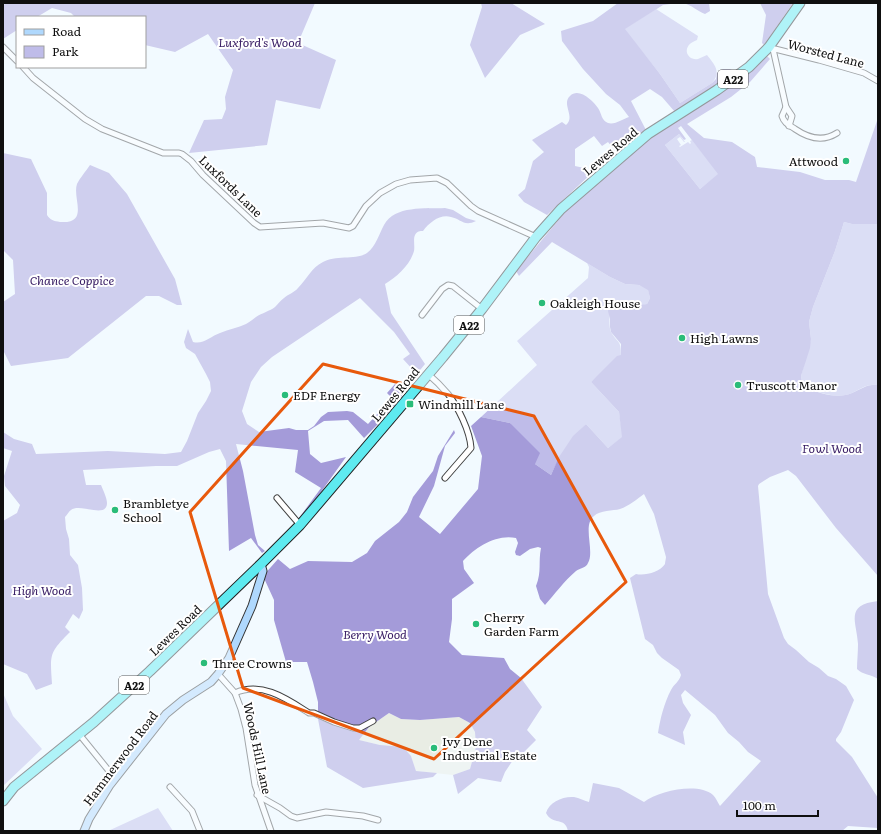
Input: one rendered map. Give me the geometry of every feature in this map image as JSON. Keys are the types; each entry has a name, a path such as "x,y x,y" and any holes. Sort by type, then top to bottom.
{"highway":[{"name":"Lewes Road","path":"3,801 14,787 79,734 150,671 262,564 300,525 482,309 536,237 561,209 648,134 717,90 749,67 771,48 800,3"}],"street":[{"path":"3,47 16,60"},
{"name":"Worsted Lane","path":"771,48 864,73 878,81"},
{"path":"771,48 786,107 792,116 789,126"},
{"name":"Luxfords Lane","path":"24,68 33,78 85,119 102,129 163,153 182,154 260,227 323,223 349,228 354,226 366,206 380,193 410,180 437,178 447,183 478,211 536,237"},
{"path":"786,107 782,116 785,124 804,135 819,139 830,138 837,133"},
{"path":"422,315 442,289 448,285 453,286 482,309"},
{"path":"428,374 448,394 462,419 471,448 445,478"},
{"path":"277,498 300,525"},
{"name":"Hammerwood Road","path":"84,831 89,819 110,785 166,714 183,700 211,682 229,658 252,606 263,571 262,564"},
{"name":"Woods Hill Lane","path":"218,674 235,693 242,709 251,768 257,795 271,831"},
{"path":"235,693 242,689 273,692 309,713 314,713 334,722 353,728 360,728 374,721"},
{"path":"79,734 109,771 110,785"},
{"path":"109,771 120,772"},
{"path":"170,787 192,811 200,831"},
{"path":"257,795 291,816 297,818 326,812 363,816 378,820"}],"highlighted area":[{"path":"323,364 534,416 626,582 434,759 243,688 190,512"}],"shaded area":[{"path":"389,713 401,719 420,720 459,717 470,723 475,732 476,747 470,769 453,775 416,771 411,756 380,745 358,740 369,727"}],"green space":[{"name":"Luxford's Wood","path":"7,3 315,3 298,43 336,60 320,109 276,100 267,145 189,153 204,120 222,119 226,109 225,97 233,70 208,34 175,52 146,45 146,16 74,16 71,13 52,8 39,16 16,16 16,31 3,39 3,5"},
{"path":"481,3 511,3 545,24 520,35 485,78 470,45 482,7"},
{"path":"618,3 678,3 663,5 625,29 660,74 680,103 712,83 716,79 717,73 723,69 730,69 735,72 675,112 662,97 650,89 631,101 646,130 616,152 608,142 602,146 594,136 575,149 575,166 593,172 547,215 524,202 518,195 525,189 533,161 544,152 532,140 562,122 566,125 569,122 570,118 567,107 568,99 570,96 577,93 586,96 593,102 604,120 608,123 616,123 629,117 620,105 606,94 583,69 562,41 561,31 593,21"},
{"path":"683,3 709,3 710,11 705,14"},
{"path":"760,3 793,3 764,45 762,43 766,15"},
{"path":"656,9 698,36 697,40 688,46 687,49 688,55 691,58 698,59 707,55 716,68 717,72 712,83 680,103 660,74 624,29"},
{"name":"Berry Wood","path":"766,55 770,59 750,82 731,97 687,124 704,138 732,142 755,157 757,167 800,172 825,180 849,180 856,182 878,118 878,224 852,224 844,222 835,251 813,307 809,322 811,339 810,348 801,376 803,387 821,393 840,396 852,393 868,386 878,385 878,576 836,528 796,476 788,470 770,477 758,486 768,594 784,638 788,644 828,676 836,679 846,686 854,700 836,741 852,757 878,798 878,828 848,826 842,831 568,831 562,822 552,819 546,813 550,806 557,800 574,797 589,802 593,783 619,788 644,802 659,794 678,790 698,789 713,795 720,806 761,761 748,752 728,733 715,715 685,690 681,695 683,703 691,715 683,732 685,745 658,733 666,700 681,675 679,670 662,658 657,653 653,645 645,639 630,578 636,574 648,574 656,571 665,564 666,557 654,514 644,494 623,508 603,512 594,516 589,525 590,558 588,563 572,575 545,605 540,599 536,586 539,576 541,548 538,547 530,549 520,556 516,555 515,552 518,543 516,538 501,538 480,547 463,561 464,569 474,583 452,599 452,619 449,642 462,655 504,658 510,669 521,678 542,707 527,730 536,740 524,752 515,757 505,772 501,782 478,778 458,794 453,775 470,769 476,747 475,732 470,723 459,717 420,720 401,719 389,713 369,727 359,740 380,745 403,747 411,756 416,771 437,773 433,777 363,788 327,767 318,719 318,702 307,662 286,662 274,620 274,600 263,576 278,559 290,569 308,561 352,562 367,553 375,541 399,522 407,512 413,497 433,471 438,456 454,430 455,433 445,446 434,486 419,517 440,534 478,489 482,456 471,426 481,417 510,423 540,453 535,464 551,475 559,457 573,436 586,424 608,448 622,437 619,412 591,382 617,356 621,355 621,344 611,332 608,311 610,303 627,307 647,304 650,298 648,290 639,285 625,284 610,277 552,242 519,276 516,271 566,211 622,161 651,138 696,108","holes":["681,126 718,174 700,189 665,145 679,134 684,140 686,139 678,128"]},
{"path":"679,134 685,142 680,137 677,139 681,145 679,146 680,147 688,142 690,144 690,141 692,140 719,174 700,189 665,145"},
{"name":"Chance Coppice","path":"3,153 31,159 47,193 47,215 54,221 58,222 69,222 75,219 78,209 76,190 77,184 90,165 109,173 127,194 175,279 182,305 177,305 159,296 146,296 68,358 11,366 3,350 3,302 15,294 13,260 3,250"},
{"name":"High Wood","path":"445,208 453,210 466,218 476,221 472,223 465,223 447,216 432,222 423,231 418,232 415,235 414,251 406,266 394,278 385,284 391,313 425,364 412,380 408,377 414,371 403,359 410,354 394,332 360,298 272,357 261,367 251,382 242,411 247,424 259,432 289,428 296,430 308,430 328,412 353,412 368,424 392,398 387,393 395,384 404,393 379,423 364,438 348,420 324,421 308,431 310,454 321,463 346,457 301,520 299,518 321,488 295,472 298,450 236,444 243,471 255,535 258,545 265,551 262,553 251,538 229,551 226,461 220,449 209,452 177,466 83,470 86,485 101,485 106,496 107,503 106,508 103,510 75,508 65,517 70,555 78,565 82,588 83,610 79,619 73,614 65,627 70,632 58,645 52,655 52,684 36,690 27,674 3,664 3,521 17,513 20,505 5,486 4,476 12,451 3,448 3,432 14,439 32,444 36,454 108,451 165,454 181,452 198,413 211,391 210,382 195,354 186,348 184,342 188,329 193,342 197,343 227,330 240,327 275,307 281,300 296,290 312,270 319,264 328,260 358,256 367,253 375,243 384,225 395,214 411,209"},
{"path":"844,222 852,224 878,224 878,385 867,386 852,393 840,396 821,393 803,386 801,376 811,339 809,322 813,307 835,251"},
{"path":"587,263 625,284 639,285 648,289 650,298 647,304 637,306 625,306 611,303 610,329 613,336 620,344 621,356 591,382 619,412 623,437 608,448 586,424 575,435 566,448 551,475 535,464 510,423 481,417 537,365 517,341 588,278 589,267"},
{"path":"878,601 878,679 857,669 858,644 855,616 856,611 860,606"},
{"path":"3,693 13,716 42,749 3,786"},
{"path":"158,808 173,831 108,831 156,809"}],"place":[{"name":"Attwood","path":"846,161"},
{"name":"Oakleigh House","path":"542,303"},
{"name":"High Lawns","path":"682,338"},
{"name":"Truscott Manor","path":"738,385"},
{"name":"EDF Energy","path":"285,395"},
{"name":"Windmill Lane","path":"410,404"},
{"name":"Brambletye School","path":"115,510"},
{"name":"Cherry Garden Farm","path":"476,624"},
{"name":"Three Crowns","path":"204,663"},
{"name":"Ivy Dene Industrial Estate","path":"434,748"}],"park label":[{"name":"Fowl Wood","path":"832,448"}]}
